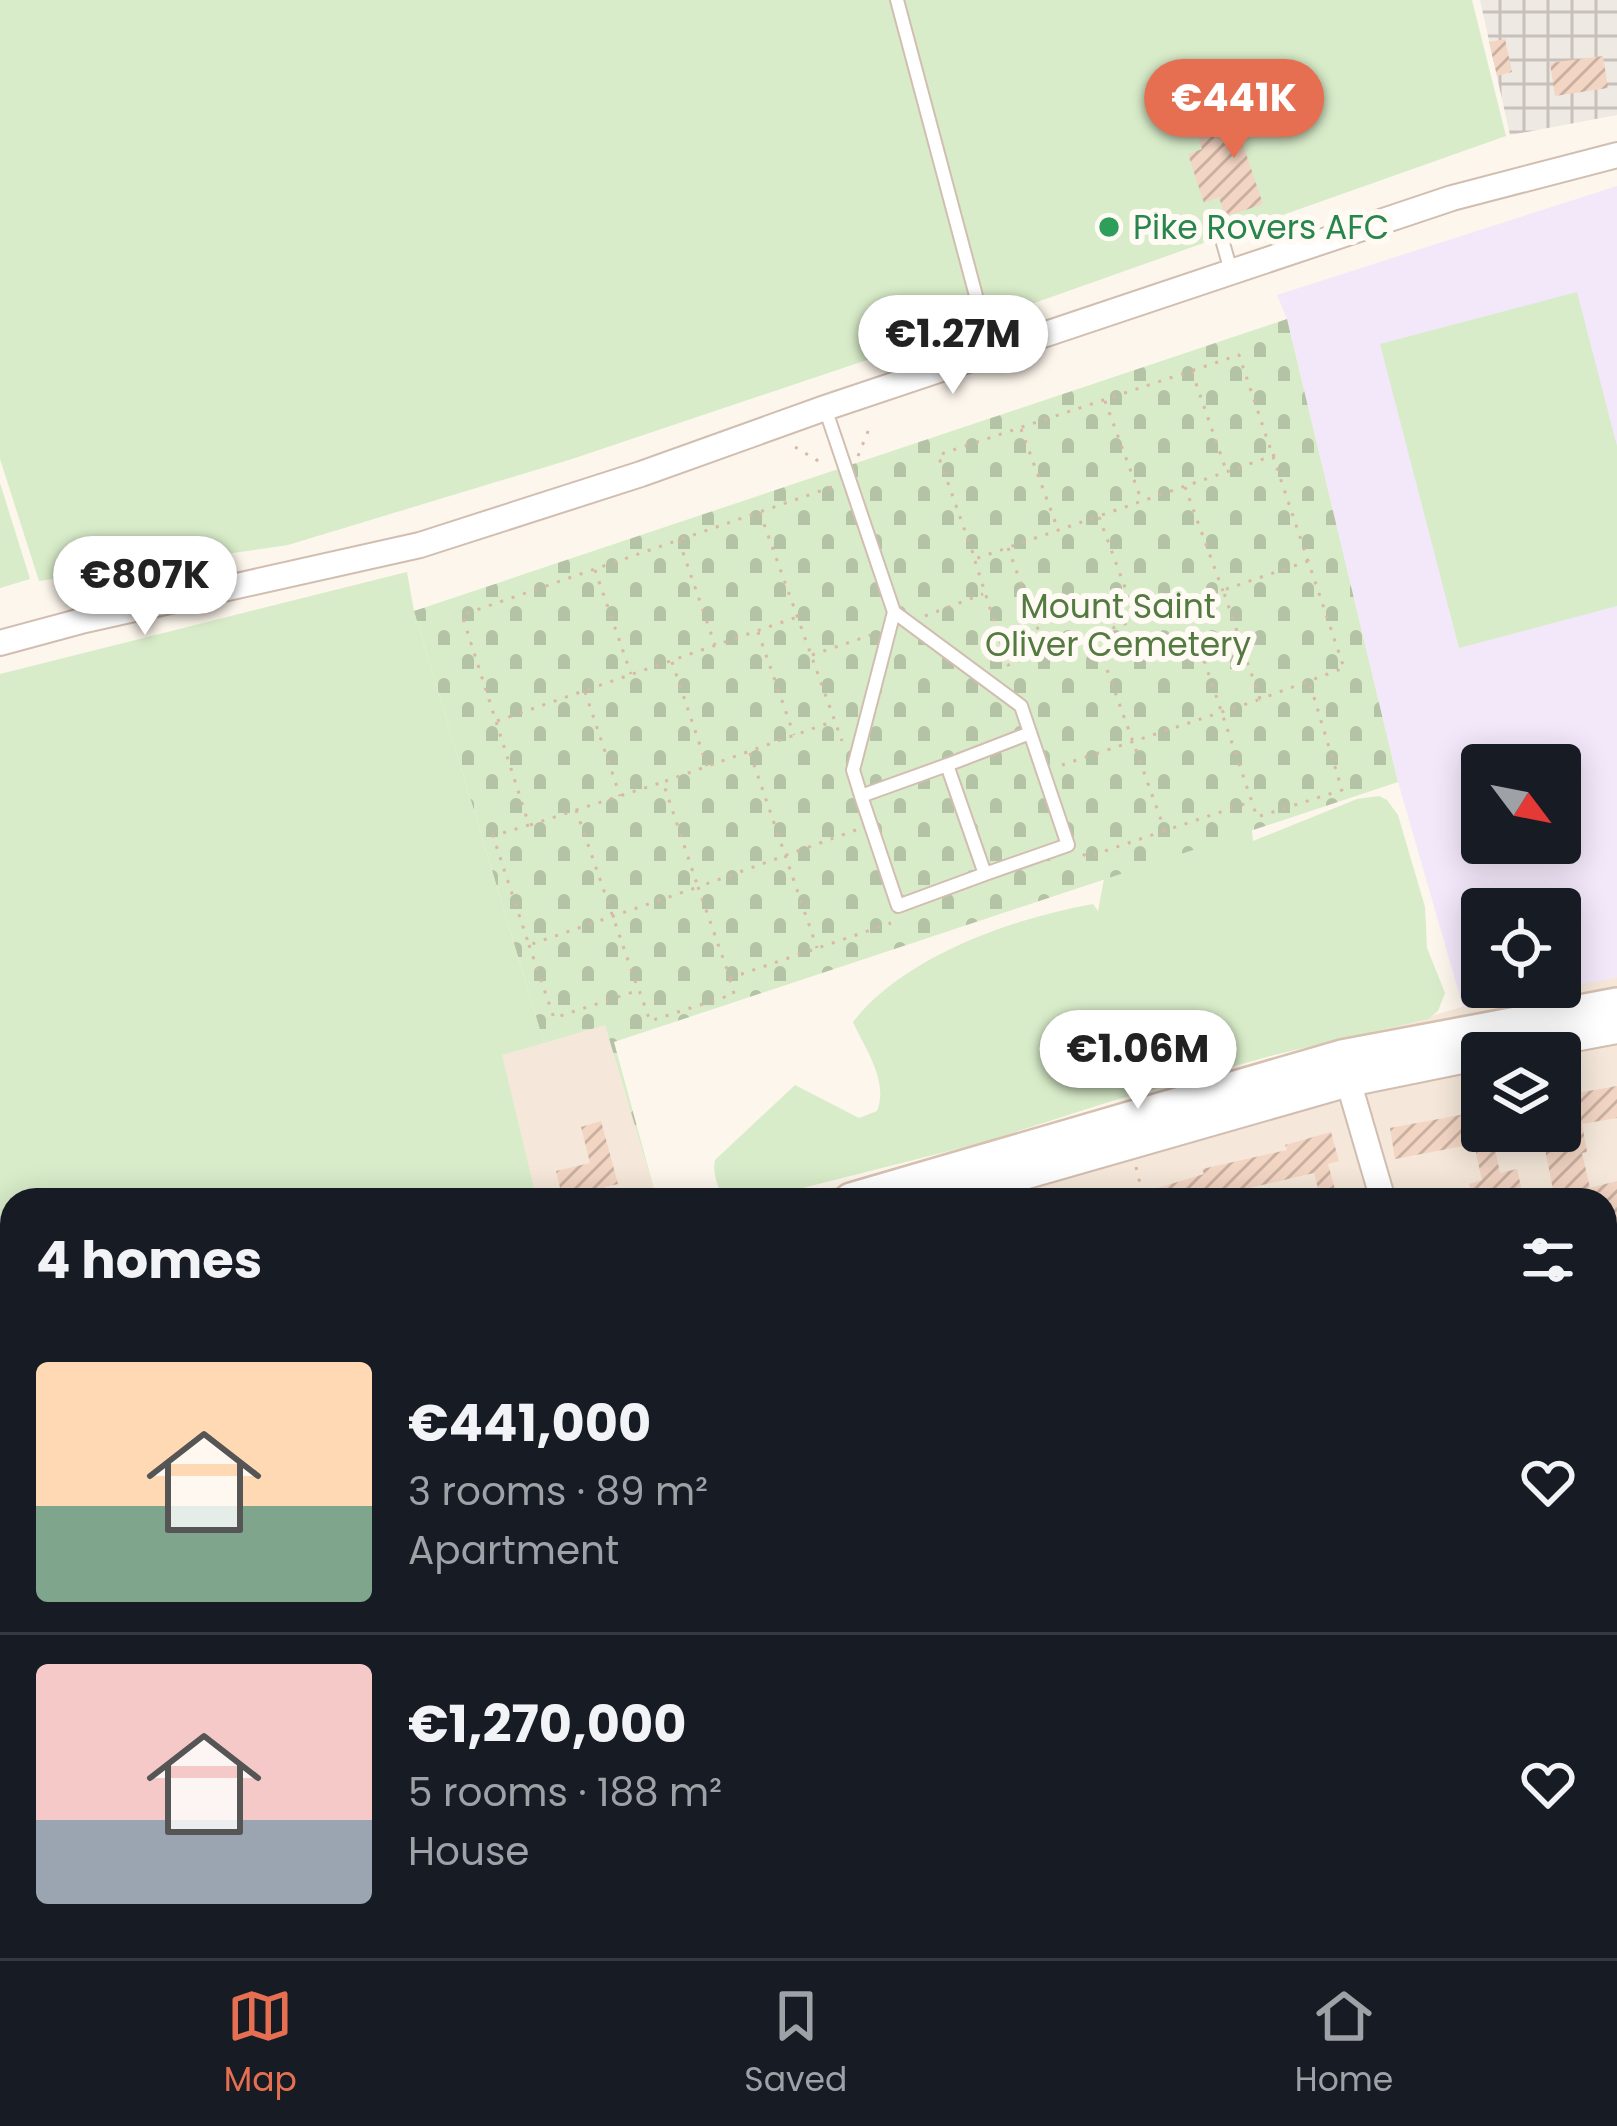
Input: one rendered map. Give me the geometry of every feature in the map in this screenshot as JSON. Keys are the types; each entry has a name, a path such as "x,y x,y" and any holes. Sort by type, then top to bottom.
{"main road":[{"path":"903,1188 1144,1132 1346,1071 1570,1027 1617,1005"}],"street":[{"path":"0,643 420,545 641,475 825,408 1452,197 1617,155"},
{"path":"1557,1032 1570,1027 1617,1031"},
{"path":"1380,1188 1346,1071 1461,1059"},
{"path":"979,1188 1144,1132"}],"lane":[{"path":"898,0 992,353"},
{"path":"1219,229 1231,271"},
{"path":"825,408 894,613 853,770 898,906 1068,845 1022,706 894,613"},
{"path":"861,796 1030,733"},
{"path":"947,765 985,874"}],"path":[{"path":"1043,771 1344,668 1310,561 1275,455 1239,355 938,455 1009,665 1310,561"},
{"path":"1191,370 1226,470"},
{"path":"1104,399 1142,500"},
{"path":"1020,428 1058,530"},
{"path":"975,559 1275,455"},
{"path":"529,825 462,615 851,481"},
{"path":"1185,485 1260,699"},
{"path":"760,511 853,770"},
{"path":"1098,515 1137,620"},
{"path":"678,539 715,645"},
{"path":"1008,547 1046,650"},
{"path":"595,568 631,674"},
{"path":"908,623 985,594"},
{"path":"1185,604 1257,817 1342,790 1309,681"},
{"path":"496,722 797,617"},
{"path":"811,655 890,629"},
{"path":"757,630 794,736"},
{"path":"1095,634 1165,831"},
{"path":"671,660 707,766"},
{"path":"584,691 620,796"},
{"path":"638,990 554,1018 493,836 834,721"},
{"path":"749,752 817,948"},
{"path":"576,810 650,1021 734,994 663,782"},
{"path":"1068,845 1087,856 1252,802"},
{"path":"529,945 871,824"},
{"path":"730,978 903,918 898,906"},
{"path":"1141,1188 1136,1167 1144,1166 1144,1132"}],"shaded area":[{"path":"1480,0 1617,0 1617,115 1510,135"},
{"path":"1617,186 1617,977 1581,984 1581,888 1461,888 1461,1000 1398,782 1287,319 1277,295"},
{"path":"1617,977 1617,1188 833,1188 1461,1007 1581,1008 1581,984"},
{"path":"605,1024 653,1188 534,1188 501,1054"}],"green space":[{"path":"0,0 1472,0 1506,136 992,318 572,459 288,545 39,581 0,459"},
{"path":"1577,292 1617,446 1617,606 1459,648 1380,344"},
{"name":"Mount Saint Oliver Cemetery","path":"1287,319 1398,782 614,1042 653,1188 605,1025 544,1043 414,611"},
{"path":"0,483 30,579 0,588"},
{"path":"407,572 414,611 544,1043 502,1055 534,1188 0,1188 0,674"},
{"path":"1379,796 1398,815 1425,907 1427,948 1445,993 1438,1011 1428,1019 1274,1055 981,1143 803,1188 719,1188 715,1160 795,1085 859,1118 877,1111 878,1077 853,1022 901,978 931,959 1029,919 1093,904 1098,911 1104,879 1251,823 1253,841 1357,799"}],"building":[{"path":"1505,39 1512,72 1497,76 1489,42"},
{"path":"1603,56 1608,88 1555,96 1550,63"},
{"path":"1292,107 1297,126 1241,139 1263,204 1225,217 1219,197 1204,203 1188,154 1202,149 1197,133"},
{"path":"1617,1086 1617,1118 1582,1124 1590,1188 1553,1188 1546,1152 1581,1152 1581,1092"},
{"path":"1461,1115 1461,1146 1395,1159 1390,1128"},
{"path":"601,1121 618,1184 560,1188 556,1171 590,1163 581,1127"},
{"path":"1331,1132 1339,1161 1328,1164 1335,1188 1318,1188 1314,1173 1250,1188 1158,1188 1204,1174 1202,1169 1287,1150 1285,1145"},
{"path":"1476,1152 1496,1152 1500,1173 1517,1169 1521,1188 1470,1188 1469,1184 1482,1180"},
{"path":"1617,1181 1617,1188 1590,1188"}],"place":[{"name":"Pike Rovers AFC","path":"1109,227"}]}
